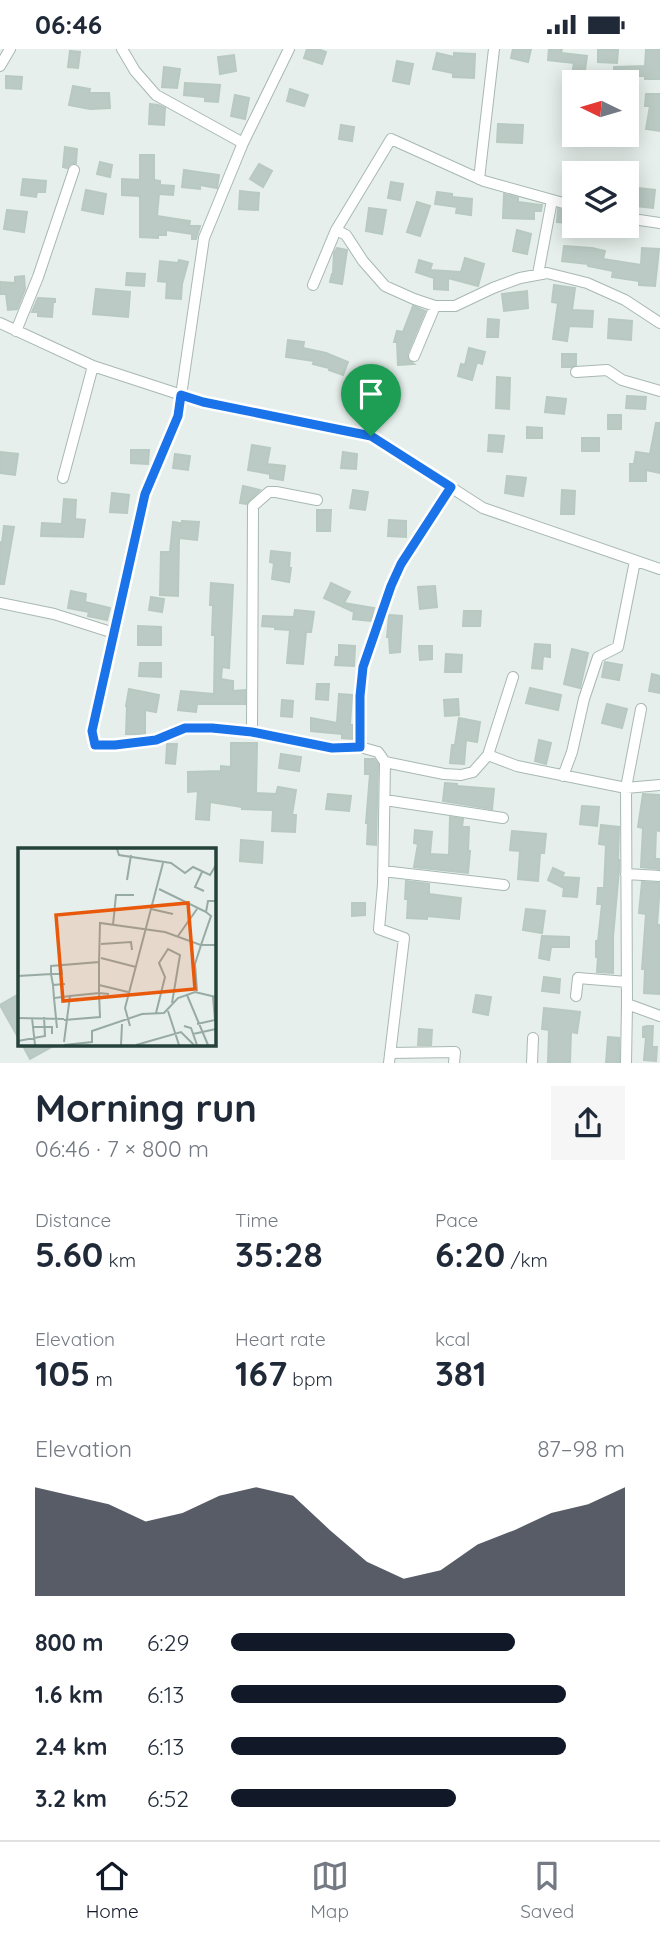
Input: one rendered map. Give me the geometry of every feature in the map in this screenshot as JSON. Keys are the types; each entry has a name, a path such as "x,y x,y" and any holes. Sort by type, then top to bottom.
{"street":[{"path":"0,66 10,49"},
{"path":"122,49 135,71 156,95 243,143"},
{"path":"289,49 243,143 204,237 178,416 145,494 92,731 95,745 156,740 185,728 212,728 252,732 332,748 360,747 378,752 385,762 379,929 404,938 389,1058 455,1052 454,1063"},
{"path":"479,179 494,49"},
{"path":"313,285 336,230 391,139 479,179 562,203"},
{"path":"16,331 38,277 74,170"},
{"path":"537,275 552,200"},
{"path":"639,220 660,223"},
{"path":"336,230 346,235 363,261 385,286 435,306 454,306 520,278 547,273 587,283 625,300 660,323"},
{"path":"414,356 435,306"},
{"path":"0,323 93,366 203,402 371,436 483,508 660,569"},
{"path":"63,478 93,366"},
{"path":"576,372 607,370 622,380 660,391"},
{"path":"360,747 363,667 391,586 401,564 451,487"},
{"path":"252,732 253,506 269,492 317,500"},
{"path":"563,776 598,657 618,647 635,561"},
{"path":"0,603 54,614 114,633"},
{"path":"385,762 444,774 461,775 473,772 488,755 513,677"},
{"path":"626,1063 626,788 641,709"},
{"path":"488,755 517,766 626,788 660,785"},
{"path":"385,800 503,818"},
{"path":"383,871 504,885"},
{"path":"626,874 660,876"},
{"path":"576,996 579,978 627,982"},
{"path":"627,1004 660,1016"},
{"path":"532,1063 533,1038"}],"building":[{"path":"307,49 326,52 322,64 304,58"},
{"path":"513,49 531,49 528,62 511,58"},
{"path":"549,49 562,49 561,53 587,56 585,70 573,70 574,63 548,60"},
{"path":"598,49 618,50 617,63 598,62"},
{"path":"646,49 660,49 660,79 645,79 645,76 639,76 639,70 614,70 614,67 645,66"},
{"path":"70,51 80,52 78,68 68,67"},
{"path":"437,53 454,57 454,53 475,54 474,78 453,77 453,73 433,69"},
{"path":"234,55 236,71 220,74 218,57"},
{"path":"397,61 413,64 409,84 393,81"},
{"path":"164,67 180,69 177,88 162,87"},
{"path":"6,76 22,77 21,89 6,88"},
{"path":"185,83 220,85 218,102 205,101 205,97 184,95"},
{"path":"73,86 90,89 89,93 109,93 110,108 90,109 69,105"},
{"path":"290,89 308,95 304,106 287,101"},
{"path":"646,94 660,94 660,131 646,129 650,106 645,106"},
{"path":"235,95 249,98 245,119 231,116"},
{"path":"150,104 165,108 164,125 149,124"},
{"path":"498,124 523,125 522,143 497,142"},
{"path":"341,125 354,127 352,141 339,139"},
{"path":"65,147 77,149 76,163 67,168 63,167"},
{"path":"140,155 154,155 154,180 160,181 160,185 174,186 173,195 159,194 157,216 190,221 189,226 200,226 196,239 192,239 192,234 166,230 166,235 158,235 158,238 140,237 140,196 122,195 122,179 140,180"},
{"path":"100,162 112,165 110,177 97,174"},
{"path":"259,164 272,171 263,187 250,179"},
{"path":"184,170 219,175 217,188 200,185 200,189 182,187"},
{"path":"23,179 46,181 45,192 37,192 36,197 21,195"},
{"path":"391,182 403,184 400,200 388,198"},
{"path":"639,188 655,190 653,208 639,206"},
{"path":"86,190 106,194 103,214 82,210"},
{"path":"240,191 259,193 258,210 239,209"},
{"path":"437,192 472,199 471,215 456,213 457,207 435,204"},
{"path":"504,194 518,198 518,202 542,205 541,211 534,211 534,219 503,218"},
{"path":"417,202 430,206 420,236 407,232"},
{"path":"369,208 386,210 382,234 366,231"},
{"path":"558,209 562,210 562,222 557,222"},
{"path":"7,210 27,212 24,232 4,229"},
{"path":"517,230 531,234 527,254 513,251"},
{"path":"564,246 605,251 603,259 641,265 642,248 659,249 655,286 639,285 639,281 612,277 613,271 588,264 562,261"},
{"path":"337,248 347,250 342,284 330,282"},
{"path":"465,258 484,264 478,286 448,278 448,290 434,289 434,278 416,272 419,260 432,264 430,270 461,272"},
{"path":"179,260 188,262 181,299 166,298 167,282 158,281 160,261 178,263"},
{"path":"127,273 145,274 144,286 126,285"},
{"path":"24,276 25,289 17,309 8,310 6,294 0,294 0,282 15,283 15,277"},
{"path":"554,285 575,288 572,310 593,311 592,327 569,326 567,341 553,339 558,303 552,302"},
{"path":"96,289 130,292 128,317 93,314"},
{"path":"527,291 528,308 504,311 502,294"},
{"path":"38,298 55,299 52,317 38,316 38,312 32,312"},
{"path":"413,306 425,311 407,354 408,360 414,364 398,365 397,342 394,342 397,331 403,332"},
{"path":"488,319 499,320 498,337 487,337"},
{"path":"609,319 632,321 631,340 608,338"},
{"path":"288,340 304,342 303,348 348,362 343,375 313,364 314,361 286,357"},
{"path":"469,348 485,352 482,364 477,362 472,380 458,376 461,364 465,365"},
{"path":"562,354 576,354 576,365 562,367"},
{"path":"497,377 510,378 509,409 496,408"},
{"path":"627,396 646,397 645,409 626,408"},
{"path":"547,397 566,399 564,414 545,412"},
{"path":"608,415 621,415 621,429 608,429"},
{"path":"656,423 660,423 660,473 646,470 646,481 630,481 630,464 634,464 636,452 650,454"},
{"path":"527,427 542,428 542,438 527,438"},
{"path":"489,435 504,436 502,452 488,451"},
{"path":"582,438 599,438 599,451 582,451"},
{"path":"252,445 270,448 267,464 285,466 283,480 270,478 270,474 248,470"},
{"path":"131,450 149,450 148,464 131,463"},
{"path":"0,452 18,454 15,475 0,473"},
{"path":"343,452 357,454 356,469 341,468"},
{"path":"175,454 190,456 188,470 173,468"},
{"path":"507,476 526,478 523,496 505,493"},
{"path":"243,486 260,490 246,504 240,503"},
{"path":"353,490 368,492 365,510 350,508"},
{"path":"562,490 575,491 574,514 561,514"},
{"path":"112,493 129,495 127,513 110,512"},
{"path":"64,499 76,500 75,519 85,520 83,537 41,536 42,523 62,524"},
{"path":"317,510 331,510 330,531 317,531"},
{"path":"389,520 406,521 406,537 388,536"},
{"path":"182,521 199,522 197,540 179,538 178,596 160,595 161,552 170,552 173,522 180,523 181,526"},
{"path":"4,526 14,527 4,584 0,584 0,542 2,543"},
{"path":"271,551 290,553 289,582 272,579 274,563 270,562"},
{"path":"211,583 233,585 229,668 222,667 221,679 233,681 233,691 245,690 245,704 197,704 196,712 178,710 181,691 214,694 215,635 212,635"},
{"path":"331,583 350,592 344,603 374,608 371,621 353,619 354,612 324,598"},
{"path":"435,586 437,607 420,609 418,587"},
{"path":"71,591 86,594 85,602 110,608 107,620 88,616 89,612 68,608"},
{"path":"151,597 164,599 162,612 149,610"},
{"path":"295,610 314,612 311,632 306,632 303,664 287,663 290,630 262,626 263,616 294,617"},
{"path":"464,611 481,611 480,626 463,626"},
{"path":"389,615 402,616 400,652 390,653 387,637"},
{"path":"138,626 161,627 161,645 138,645"},
{"path":"535,644 550,645 550,657 543,656 542,669 532,668"},
{"path":"339,645 355,646 354,666 335,665 336,657 339,657"},
{"path":"419,646 432,646 432,659 420,660"},
{"path":"572,649 588,653 580,688 564,684"},
{"path":"446,654 462,655 461,672 445,672"},
{"path":"605,662 622,665 619,680 602,677"},
{"path":"140,663 161,663 161,677 139,676"},
{"path":"652,674 660,676 660,693 649,691"},
{"path":"317,684 329,684 328,700 316,699"},
{"path":"530,688 561,695 558,710 526,703"},
{"path":"129,689 159,695 156,712 145,710 145,734 126,734"},
{"path":"339,694 352,695 350,725 353,725 353,739 342,738 342,734 311,731 311,718 337,723"},
{"path":"458,699 459,715 445,716 444,700"},
{"path":"282,700 293,701 292,717 281,716"},
{"path":"607,704 627,709 622,728 602,723"},
{"path":"459,718 480,722 477,742 466,740 464,764 450,763"},
{"path":"539,740 551,743 546,764 535,761"},
{"path":"231,743 257,743 256,793 276,794 278,787 296,790 292,815 296,815 295,832 272,831 273,810 242,809 210,802 209,820 196,819 198,791 188,792 188,772 221,771 221,766 231,767"},
{"path":"167,744 177,744 175,764 166,763"},
{"path":"281,754 301,757 299,771 279,768"},
{"path":"365,759 374,759 378,764 376,845 367,844 370,774 365,774"},
{"path":"445,783 494,789 492,809 443,801"},
{"path":"328,794 351,796 349,811 326,809"},
{"path":"643,794 660,795 660,825 659,831 656,830 655,859 660,859 660,869 641,867 643,828 638,827"},
{"path":"582,806 599,807 597,826 580,824"},
{"path":"450,817 463,819 462,827 469,827 468,873 414,867 418,844 414,843 415,830 432,832 430,854 449,855"},
{"path":"601,825 619,827 613,973 597,972 596,941 602,904 597,904 598,888 604,888 606,845 599,844"},
{"path":"512,831 546,834 544,853 540,853 538,881 518,879 520,851 510,850"},
{"path":"241,840 263,842 262,863 240,861"},
{"path":"553,868 564,873 562,877 579,878 577,897 563,896 564,888 548,880"},
{"path":"406,881 429,884 429,894 461,898 459,919 427,916 427,919 407,918"},
{"path":"642,882 660,883 657,925 660,925 660,994 644,993 645,969 642,969 646,914 639,913"},
{"path":"352,903 365,903 365,915 352,916"},
{"path":"526,909 545,911 542,933 523,930"},
{"path":"542,936 569,937 569,947 551,947 549,960 539,958"},
{"path":"544,977 560,979 559,993 542,991"},
{"path":"18,995 18,1037 0,1005"},
{"path":"476,995 491,997 488,1015 473,1012"},
{"path":"544,1008 580,1012 577,1033 571,1032 570,1063 548,1063 549,1030 542,1029"},
{"path":"653,1026 652,1047 657,1047 656,1061 644,1060 646,1037 643,1037 643,1027"},
{"path":"419,1029 432,1030 431,1045 418,1045"},
{"path":"608,1037 619,1038 619,1063 606,1063"},
{"path":"23,1045 55,1045 30,1059"}],"route":[{"path":"181,395 203,402 371,436 451,487 401,564 391,586 363,667 360,747 332,748 252,732 212,728 185,728 156,740 95,745 92,731 145,494 178,416 181,395"}]}
